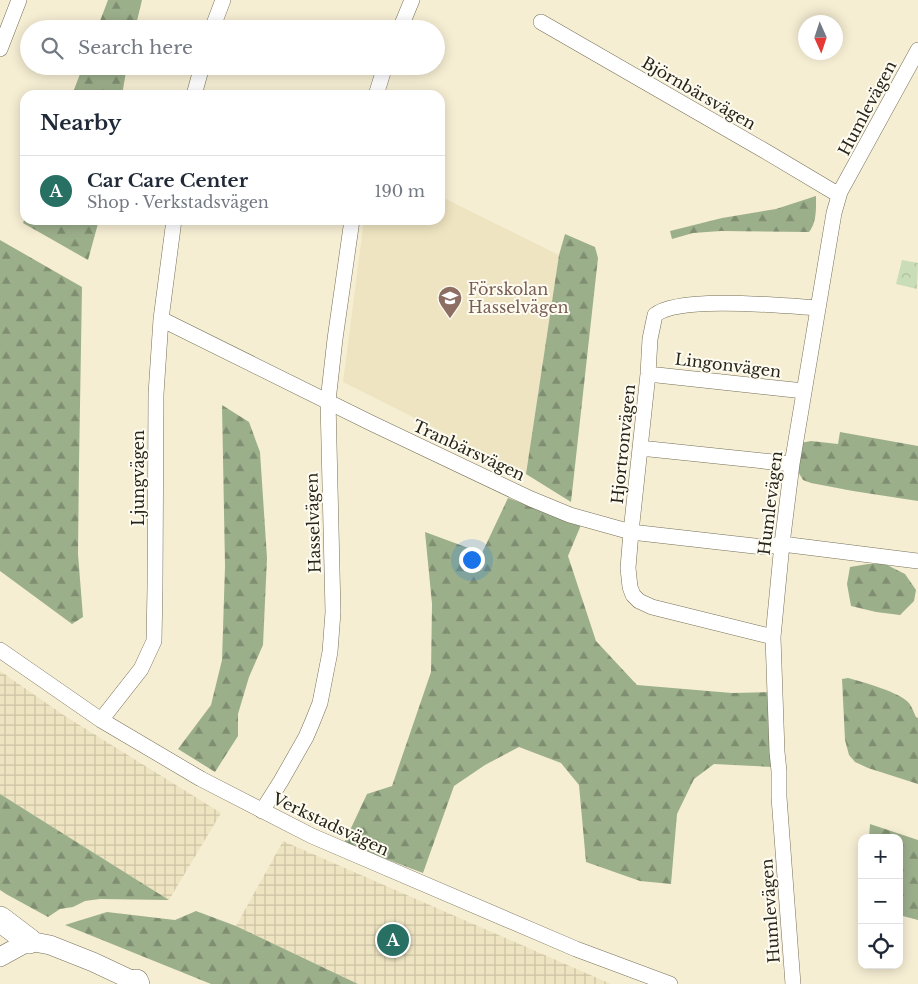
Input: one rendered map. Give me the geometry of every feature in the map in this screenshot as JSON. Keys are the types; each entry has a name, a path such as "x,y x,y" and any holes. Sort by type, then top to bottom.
{"highway":[{"path":"0,919 29,941"}],"street":[{"path":"0,49 19,0"},
{"path":"215,20 222,0"},
{"path":"404,20 412,0"},
{"name":"Björnbärsvägen","path":"541,22 839,195"},
{"name":"Humlevägen","path":"793,984 779,797 773,637 792,464 834,214 839,195 918,50"},
{"path":"195,90 200,75"},
{"path":"378,90 382,75"},
{"name":"Ljungvägen","path":"100,720 141,669 154,642 156,394 161,319 173,225"},
{"name":"Hasselvägen","path":"262,811 309,730 320,702 327,673 332,638 333,612 328,401 351,225"},
{"name":"Hjortronvägen","path":"773,637 659,610 644,604 633,595 628,579 631,532 650,339 654,317 657,312 681,305 749,304 818,308"},
{"name":"Tranbärsvägen","path":"161,319 371,423 531,499 570,515 631,532 762,547 782,544 918,561"},
{"name":"Lingonvägen","path":"648,374 804,392"},
{"path":"640,448 792,464"},
{"name":"Verkstadsvägen","path":"0,650 100,720 201,778 312,836 576,949 670,984"},
{"path":"0,957 29,941 50,945 93,962 137,983"}],"shaded area":[{"name":"Förskolan Hasselvägen","path":"445,198 559,255 526,474 343,382 363,225 445,225"},
{"path":"0,671 65,716 221,813 169,900 0,794"},
{"path":"283,841 611,984 358,984 236,926"}],"green space":[{"path":"108,0 142,0 137,20 100,20"},
{"path":"80,75 125,75 123,90 74,90"},
{"path":"816,196 815,219 809,232 721,231 693,233 672,239 670,231 722,218 776,209"},
{"path":"27,225 98,225 88,260"},
{"path":"565,234 595,247 598,258 571,502 526,474 559,255"},
{"path":"0,240 82,287 78,554 83,617 72,624 0,571"},
{"path":"902,260 918,263 917,289 896,284"},
{"path":"222,405 249,422 260,452 267,558 263,645 249,677 238,714 238,736 215,772 178,749 211,705 222,660 225,566"},
{"path":"840,432 918,446 918,501 853,491 803,480 797,470 800,443 811,441 838,444"},
{"path":"508,498 581,525 568,556 596,641 637,685 732,693 770,692 773,767 714,764 694,779 677,814 671,884 640,881 586,862 579,785 561,763 519,747 485,765 454,786 423,873 344,843 367,794 392,786 431,672 432,604 425,532 482,553"},
{"path":"885,564 905,574 916,590 914,601 900,615 851,606 847,584 850,567"},
{"path":"848,678 889,691 904,699 910,705 918,718 918,784 868,768 855,762 849,755 845,740 842,679"},
{"path":"0,794 169,900 100,899 85,901 73,907 60,909 48,917 6,894 0,890"},
{"path":"870,824 900,834 869,834"},
{"path":"903,835 918,840 918,920 903,916"},
{"path":"196,911 236,926 358,984 211,984 65,925 107,912 175,920"}],"place":[{"name":"Förskolan Hasselvägen","path":"450,319"},
{"name":"Car Care Center","path":"393,940"}]}
